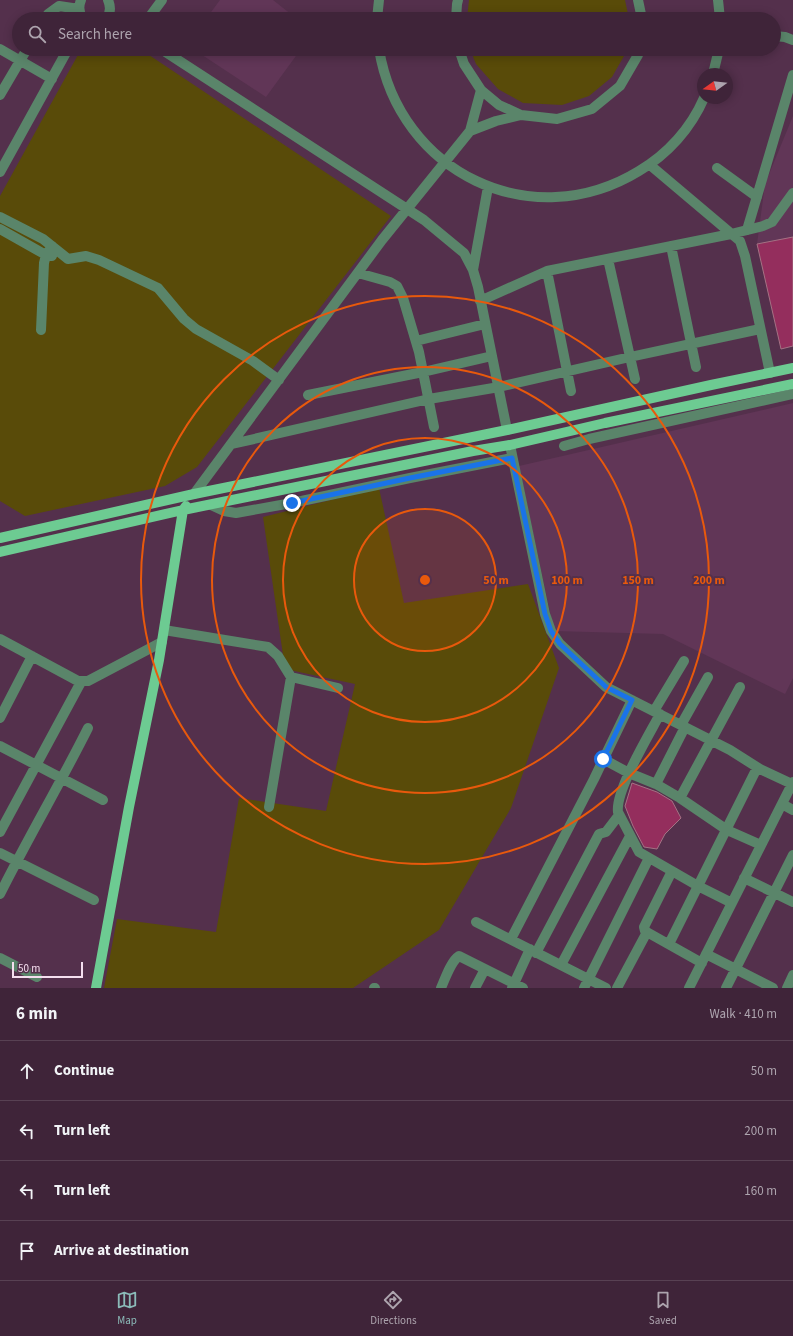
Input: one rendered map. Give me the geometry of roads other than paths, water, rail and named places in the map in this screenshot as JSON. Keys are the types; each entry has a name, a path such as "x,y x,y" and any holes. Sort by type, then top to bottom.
{"main road":[{"path":"0,538 194,494 508,430 793,368"},
{"path":"0,552 183,510 510,445 605,423 793,384"},
{"path":"601,409 605,423"},
{"path":"96,988 162,642 183,510 194,494"}],"street":[{"path":"108,0 110,12"},
{"path":"153,12 162,0"},
{"path":"378,12 379,0"},
{"path":"456,12 458,0"},
{"path":"638,0 641,12"},
{"path":"718,0 719,12"},
{"path":"51,12 59,6 80,4"},
{"path":"781,37 793,40"},
{"path":"0,49 52,79"},
{"path":"0,96 23,56"},
{"path":"0,172 64,56"},
{"path":"172,56 408,209 424,220 464,253 473,270 478,287 508,430"},
{"path":"380,56 391,94 405,120 423,143 445,162 468,177 488,187 516,194 544,198 572,196 599,190 619,182 650,165 669,149 686,130 702,104"},
{"path":"461,56 464,64 481,90 500,105 521,115"},
{"path":"470,131 496,121 521,115 557,118 592,109 620,86 637,56"},
{"path":"714,68 717,56"},
{"path":"747,230 793,75"},
{"path":"194,494 382,240 470,131 481,90"},
{"path":"650,165 740,241 745,256 770,374"},
{"path":"716,168 757,197"},
{"path":"473,270 488,187"},
{"path":"480,301 547,271 731,234 772,222 793,193"},
{"path":"0,217 42,239 68,259"},
{"path":"0,229 46,255 68,259 86,256 99,260 158,288 184,319 196,329 253,361 279,380"},
{"path":"41,330 44,263 46,255 52,246"},
{"path":"671,246 696,367"},
{"path":"608,259 635,379"},
{"path":"547,271 571,391"},
{"path":"358,273 390,282 397,286 403,298 416,341 434,427"},
{"path":"416,341 486,324"},
{"path":"232,444 429,399 499,387 760,329"},
{"path":"308,395 423,372 492,356"},
{"path":"564,446 793,394"},
{"path":"592,426 595,438"},
{"path":"510,445 545,614 551,631 560,644 606,687 730,750 757,768 792,783 689,988"},
{"path":"211,505 224,511 236,513 512,458"},
{"path":"164,630 268,647 278,656 291,677 269,807"},
{"path":"0,639 81,682 88,681 162,642"},
{"path":"0,718 32,656"},
{"path":"684,661 657,712 629,773 617,806 619,815 639,852 698,886 732,903"},
{"path":"291,677 338,688"},
{"path":"656,784 708,677"},
{"path":"0,832 81,682"},
{"path":"680,798 740,687"},
{"path":"510,939 632,700"},
{"path":"0,894 16,861 88,728"},
{"path":"0,746 103,800"},
{"path":"603,759 629,773 656,784 680,798 727,830 761,845"},
{"path":"669,944 757,768"},
{"path":"782,804 793,810"},
{"path":"513,986 599,834 606,832 619,815"},
{"path":"561,965 630,836"},
{"path":"0,853 94,900"},
{"path":"726,988 793,855"},
{"path":"586,984 649,858"},
{"path":"672,871 644,927 645,931 669,944 704,959 736,969 773,988"},
{"path":"744,878 793,902"},
{"path":"476,922 561,965 586,984 606,988"},
{"path":"617,988 647,932"},
{"path":"440,988 457,957 459,956 485,969 513,986 524,988"},
{"path":"0,958 37,977"},
{"path":"475,988 485,969"},
{"path":"787,988 793,975"}]}
